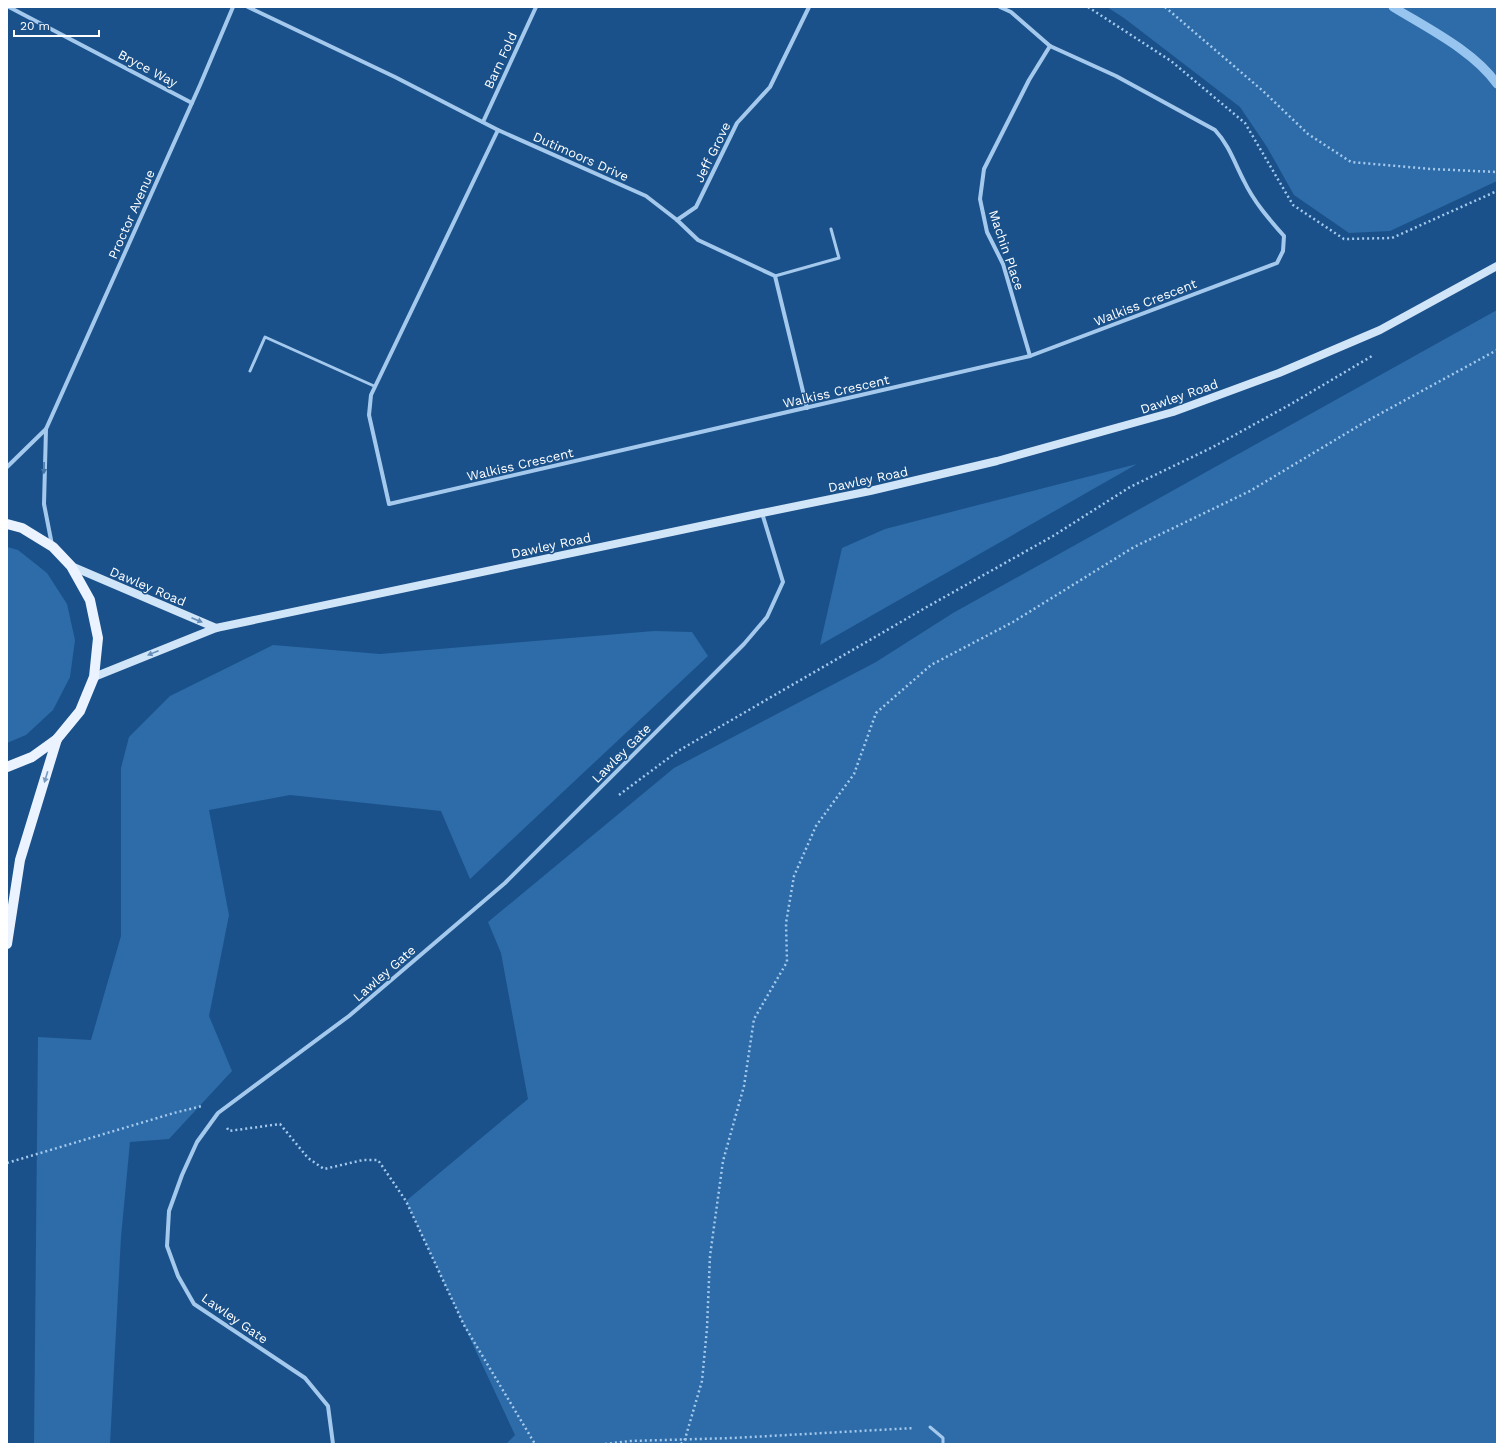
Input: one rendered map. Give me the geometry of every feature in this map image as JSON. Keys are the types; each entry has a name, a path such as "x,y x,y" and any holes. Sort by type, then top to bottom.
{"main road":[{"path":"7,524 22,528 52,547 71,566 90,600 98,638 94,677 80,711 57,739 32,757 7,767"},
{"path":"7,944 20,860 57,739"}],"street":[{"name":"Bryce Way","path":"9,7 192,103"},
{"name":"Proctor Avenue","path":"7,467 46,429 192,103 233,7"},
{"name":"Dutimoors Drive","path":"248,7 395,76 498,130 646,196 677,220 698,240 775,276"},
{"name":"Barn Fold","path":"483,122 536,7"},
{"name":"Jeff Grove","path":"677,220 696,207 737,123 770,87 809,7"},
{"name":"Walkiss Crescent","path":"498,130 371,395 369,415 389,504 1030,356 1277,263 1283,251 1284,236 1264,214 1245,183 1225,140 1215,130 1116,76 1050,46 1011,12 1000,7"},
{"name":"Machin Place","path":"1030,356 1003,264 987,232 980,199 984,169 1029,80 1050,46"},
{"name":"Dawley Road","path":"94,677 216,628 870,491 997,461 1174,412 1279,373 1380,330 1497,266"},
{"path":"775,276 807,408"},
{"name":"Proctor Avenue","path":"46,429 44,504 52,547"},
{"name":"Lawley Gate","path":"333,1444 328,1406 305,1378 194,1304 178,1276 168,1246 169,1211 197,1142 218,1113 349,1016 505,883 744,644 767,617 783,582 762,513"},
{"name":"Dawley Road","path":"71,566 216,628"}],"lane":[{"path":"775,276 839,258 831,229"},
{"path":"250,371 265,337 374,386"},
{"path":"930,1427 943,1438 943,1444"}],"path":[{"path":"1088,7 1170,61 1245,123 1293,205 1344,239 1392,238 1497,191"},
{"path":"1165,7 1263,90 1308,134 1351,162 1431,169 1497,172"},
{"path":"681,1444 685,1439 702,1381 707,1328 710,1256 722,1161 744,1086 754,1019 787,962 786,923 794,876 816,826 854,774 876,713 931,665 1013,622 1134,547 1250,491 1365,422 1497,350"},
{"path":"616,798 678,751 912,615 1053,536 1130,487 1213,447 1291,404 1374,355"},
{"path":"7,1163 209,1104 218,1113 229,1131 280,1124 308,1158 324,1169 363,1160 378,1160 406,1201 464,1325 535,1444"},
{"path":"605,1444 630,1441 930,1427"}],"shaded area":[{"path":"1107,7 1497,7 1497,181 1390,231 1349,233 1294,195 1267,147 1240,107 1124,18"},
{"path":"1497,310 1497,1444 506,1444 515,1435 406,1201 528,1099 501,953 488,922 674,768 876,662 953,613"},
{"path":"1137,464 820,645 842,548 885,529"},
{"path":"7,547 18,550 47,573 67,604 75,640 70,677 53,710 26,735 7,743"},
{"path":"654,631 692,632 708,656 470,879 441,811 290,795 209,810 229,915 209,1016 232,1071 169,1139 130,1142 121,1237 110,1444 34,1444 38,1037 91,1040 121,936 121,768 129,737 170,696 273,645 380,654"}],"waterway":[{"path":"1393,7 1463,51 1476,61 1497,84"}]}
